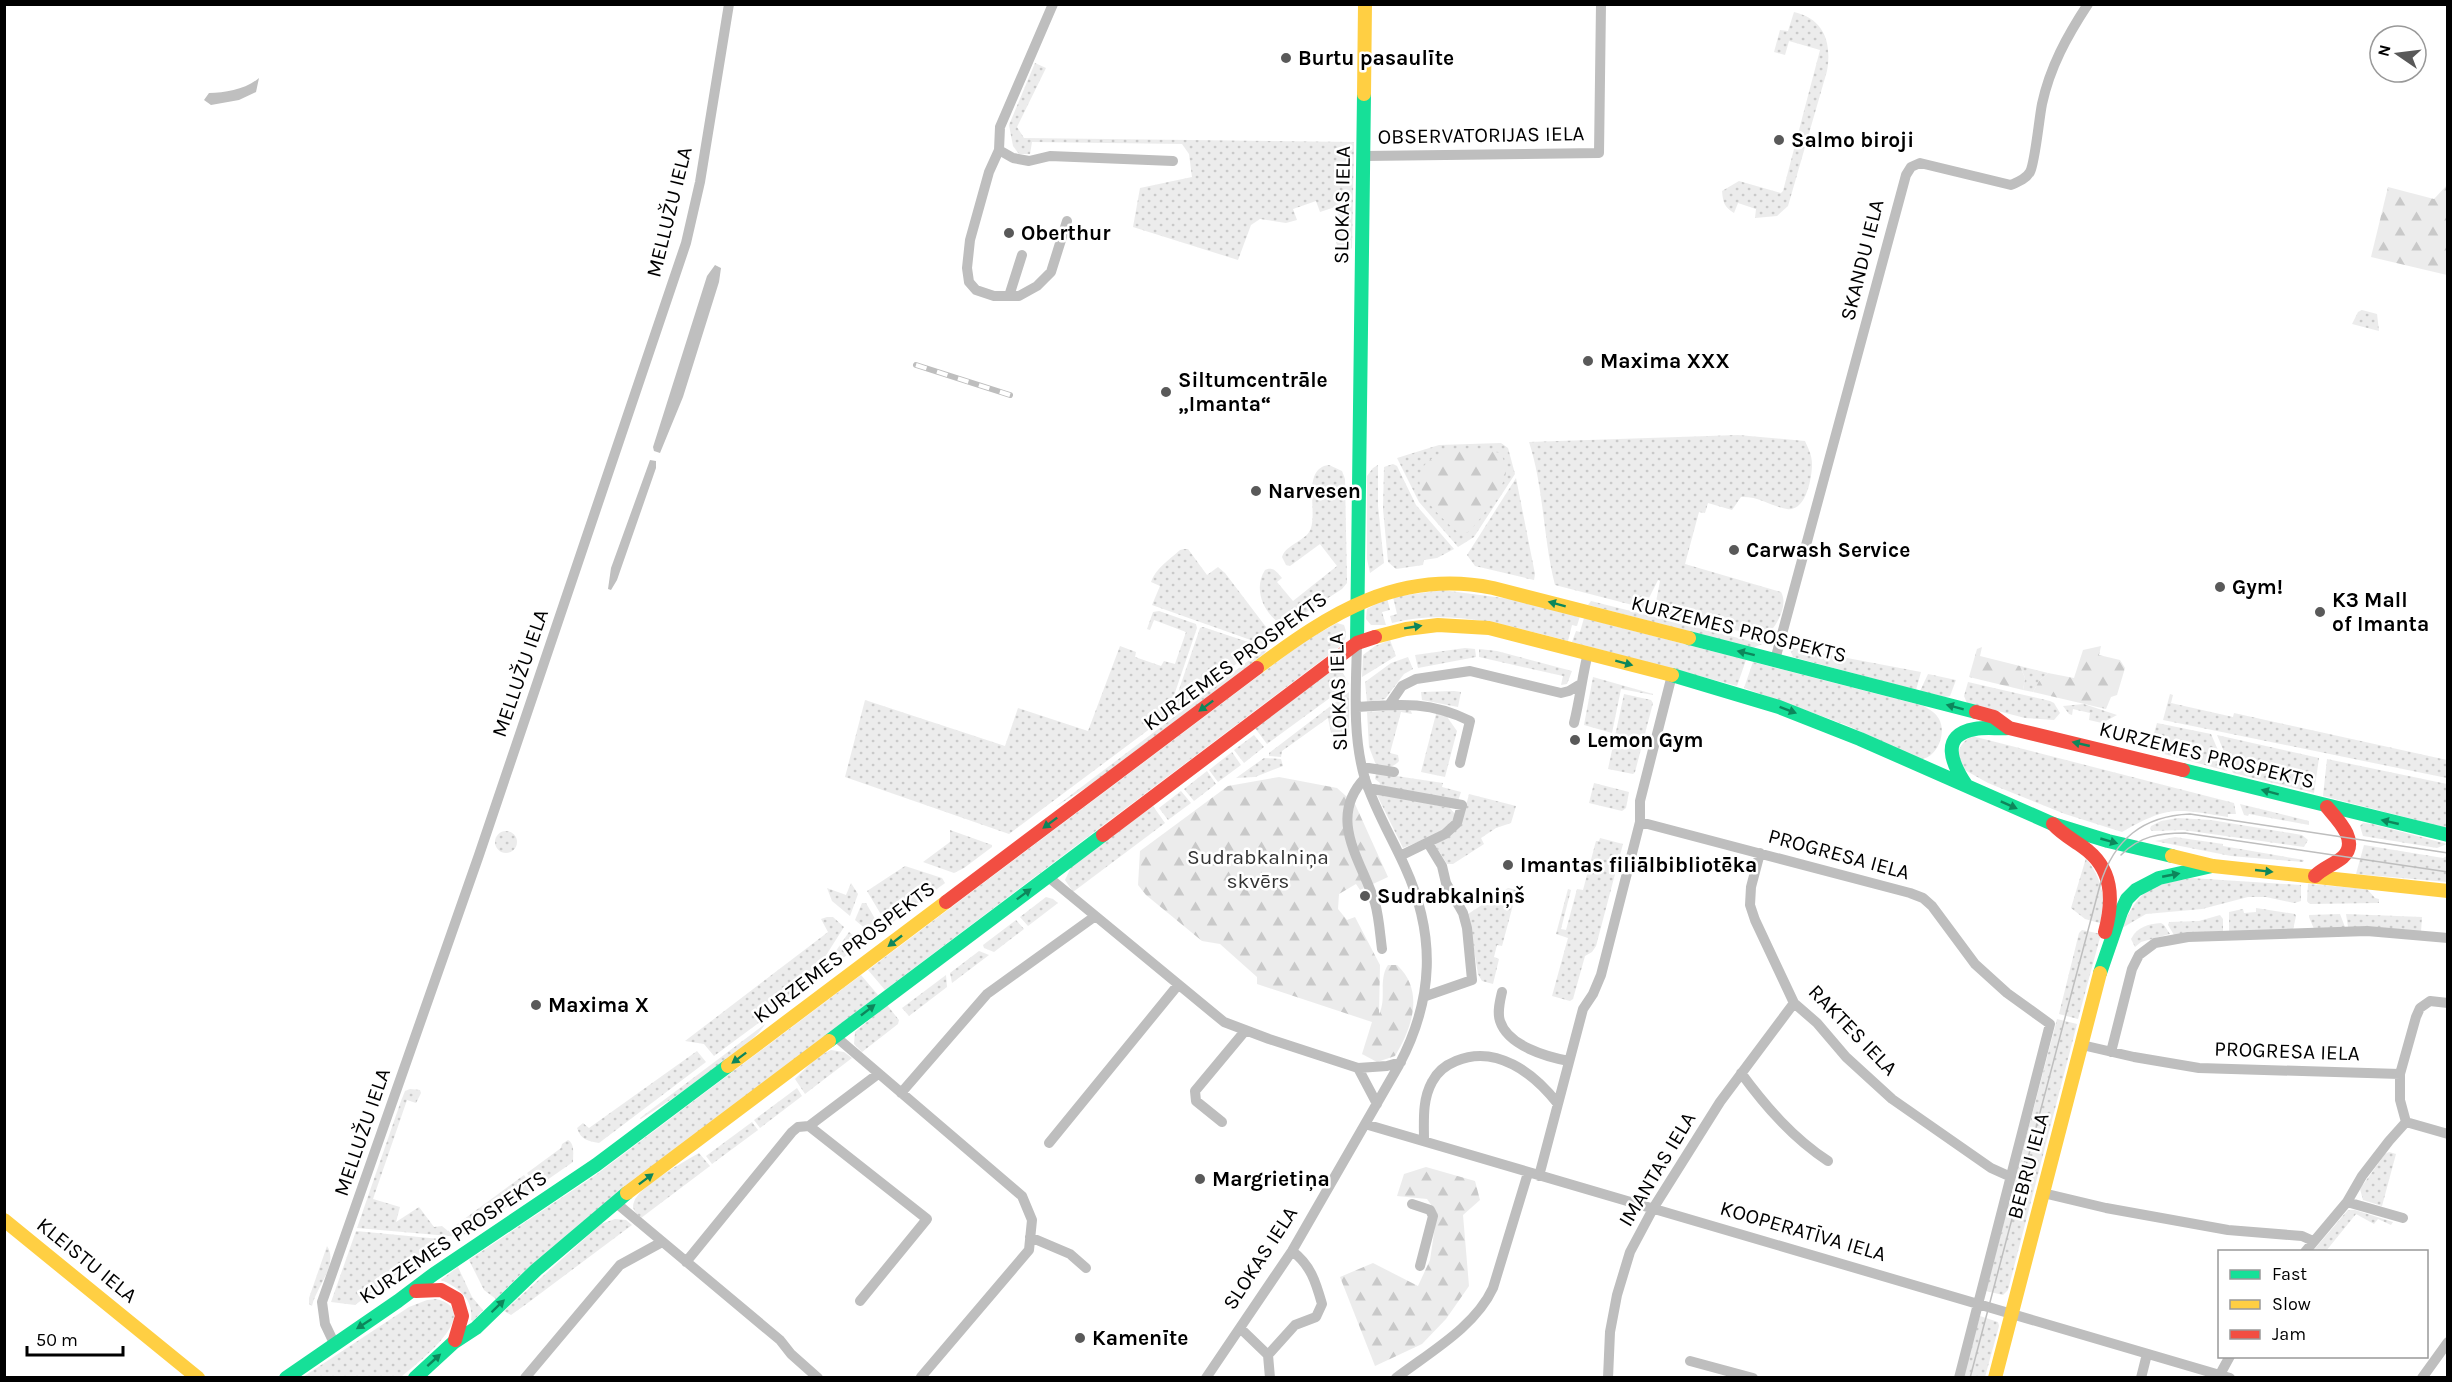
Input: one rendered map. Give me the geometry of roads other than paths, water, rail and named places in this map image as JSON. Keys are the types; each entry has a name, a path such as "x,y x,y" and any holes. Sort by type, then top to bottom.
{"main road":[{"name":"SLOKAS IELA","path":"1357,642 1365,4"},
{"name":"KURZEMES PROSPEKTS","path":"286,1377 334,1342 412,1292 434,1274 596,1166 1321,621 1388,590 1425,582 1465,584 1541,600 1995,717 2009,728 2120,753 2327,807 2448,835"},
{"path":"415,1377 453,1343 476,1328 536,1270 615,1202 1357,642 1413,626 1455,624 1489,628 1672,675 1779,707 1851,735 2053,824 2108,841 2213,866 2448,891"},
{"path":"1966,785 1951,759 1951,748 1955,740 1966,732 1974,730 2009,728"},
{"path":"2315,876 2344,856 2348,848 2347,831 2327,807"},
{"name":"BEBRU IELA","path":"2053,824 2066,838 2094,855 2109,877 2112,904 2100,950 2102,964"},
{"name":"BEBRU IELA","path":"1995,1377 2102,964 2109,952 2121,909 2136,890 2160,877 2213,866"},
{"name":"KLEISTU IELA","path":"4,1220 198,1377"},
{"path":"412,1292 433,1286 449,1292 458,1301 462,1312 462,1325 453,1343"}],"street":[{"name":"MELLUŽU IELA","path":"334,1342 325,1324 322,1302 475,866 686,243 700,182 729,4"},
{"path":"1053,4 1000,127 999,150 989,172 970,240 967,268 969,282 976,290 994,296 1019,296 1037,286 1051,272 1067,221"},
{"name":"OBSERVATORIJAS IELA","path":"1364,156 1599,153 1601,4"},
{"name":"SKANDU IELA","path":"1775,660 1906,175 1911,167 1920,163 2011,185 2021,181 2030,173 2034,163 2038,121 2047,84 2062,46 2088,4"},
{"path":"999,150 1013,158 1029,161 1050,156 1173,161"},
{"path":"1009,296 1022,255"},
{"name":"SLOKAS IELA","path":"1206,1377 1292,1251 1377,1104 1401,1062 1417,1026 1426,996 1428,960 1425,928 1415,890 1365,778 1357,743 1357,642"},
{"path":"1574,723 1588,653"},
{"path":"1389,705 1402,686 1416,679 1470,671 1561,693 1580,685"},
{"path":"1396,1377 1468,1322 1486,1302 1493,1288 1558,1104 1583,1009 1593,994 1601,975 1640,822 1640,801 1672,675"},
{"path":"1356,707 1428,705 1448,710 1470,721 1460,763"},
{"path":"1382,949 1375,904 1352,851 1348,833 1350,802 1355,790 1365,778 1394,772"},
{"path":"1365,778 1462,805 1456,824 1445,834 1400,856"},
{"name":"PROGRESA IELA","path":"1640,822 1910,893 1923,898 1932,906 1975,964 2007,993 2050,1024 2011,1177"},
{"path":"1426,996 1472,980 1467,928 1463,913 1446,883 1442,866 1428,843"},
{"name":"RAKTES IELA","path":"1760,853 1751,887 1750,904 1755,920 1794,1003 1817,1023 1846,1057 1892,1099 1982,1162 2011,1177"},
{"path":"1047,876 1224,1022 1358,1068 1387,1066 1401,1062"},
{"path":"901,1093 987,994 1094,917"},
{"path":"2111,1052 2132,969 2139,955 2155,943 2188,937 2367,931 2448,938"},
{"path":"1048,1143 1178,985"},
{"path":"1502,992 1499,1006 1500,1021 1506,1031 1518,1043 1553,1058 1569,1061"},
{"path":"2406,1122 2400,1100 2400,1074 2420,1008 2430,1001 2448,1003"},
{"name":"IMANTAS IELA","path":"1608,1377 1610,1332 1617,1295 1630,1252 1654,1208 1720,1102 1794,1003"},
{"path":"1222,1122 1196,1101 1196,1091 1245,1031"},
{"path":"835,1036 1022,1196 1030,1212 1029,1250 921,1377"},
{"name":"PROGRESA IELA","path":"2082,1045 2199,1068 2400,1074"},
{"path":"1424,1141 1423,1110 1432,1082 1445,1066 1463,1058 1486,1055 1516,1067 1542,1084 1558,1104"},
{"path":"1358,1068 1377,1104"},
{"path":"1741,1073 1770,1112 1828,1161"},
{"path":"686,1262 792,1132 798,1127 809,1126 878,1074"},
{"path":"2406,1122 2448,1134"},
{"path":"2306,1250 2347,1202 2362,1176 2406,1122"},
{"name":"KOOPERATĪVA IELA","path":"1365,1124 2223,1376"},
{"path":"809,1126 927,1219 860,1301"},
{"path":"1959,1377 2011,1177"},
{"path":"2043,1193 2116,1210 2228,1230 2302,1236 2313,1241"},
{"path":"615,1202 780,1340 791,1354 818,1377"},
{"path":"2347,1202 2403,1218"},
{"path":"1412,1204 1430,1210 1433,1216 1420,1266"},
{"path":"1030,1237 1070,1254 1086,1268"},
{"path":"525,1377 620,1265 662,1242"},
{"path":"1268,1355 1294,1325 1316,1317 1322,1304 1314,1277 1302,1258 1292,1251"},
{"path":"1240,1328 1268,1355 1270,1377"},
{"path":"2422,1377 2448,1342"},
{"path":"2141,1377 2147,1354"},
{"path":"2223,1376 2229,1358"},
{"path":"1689,1361 1753,1377"}],"tram line":[{"path":"1970,1378 2100,885 2113,855 2122,843 2133,833 2158,819 2190,814 2448,853"},
{"path":"2121,855 2135,844 2150,837 2185,833 2448,872"}],"railway":[{"path":"916,365 1010,395"}],"place":[{"name":"Burtu pasaulīte","path":"1286,58"},
{"name":"Salmo biroji","path":"1779,140"},
{"name":"Oberthur","path":"1009,233"},
{"name":"Maxima XXX","path":"1588,361"},
{"name":"Siltumcentrāle „Imanta“","path":"1166,392"},
{"name":"Narvesen","path":"1256,491"},
{"name":"Carwash Service","path":"1734,550"},
{"name":"Gym!","path":"2220,587"},
{"name":"K3 Mall of Imanta","path":"2320,612"},
{"name":"Lemon Gym","path":"1575,740"},
{"name":"Imantas filiālbibliotēka","path":"1508,865"},
{"name":"Sudrabkalniņš","path":"1365,896"},
{"name":"Maxima X","path":"536,1005"},
{"name":"Margrietiņa","path":"1200,1179"},
{"name":"Kamenīte","path":"1080,1338"}],"park label":[{"name":"Sudrabkalniņa skvērs","path":"1258,869"}]}
